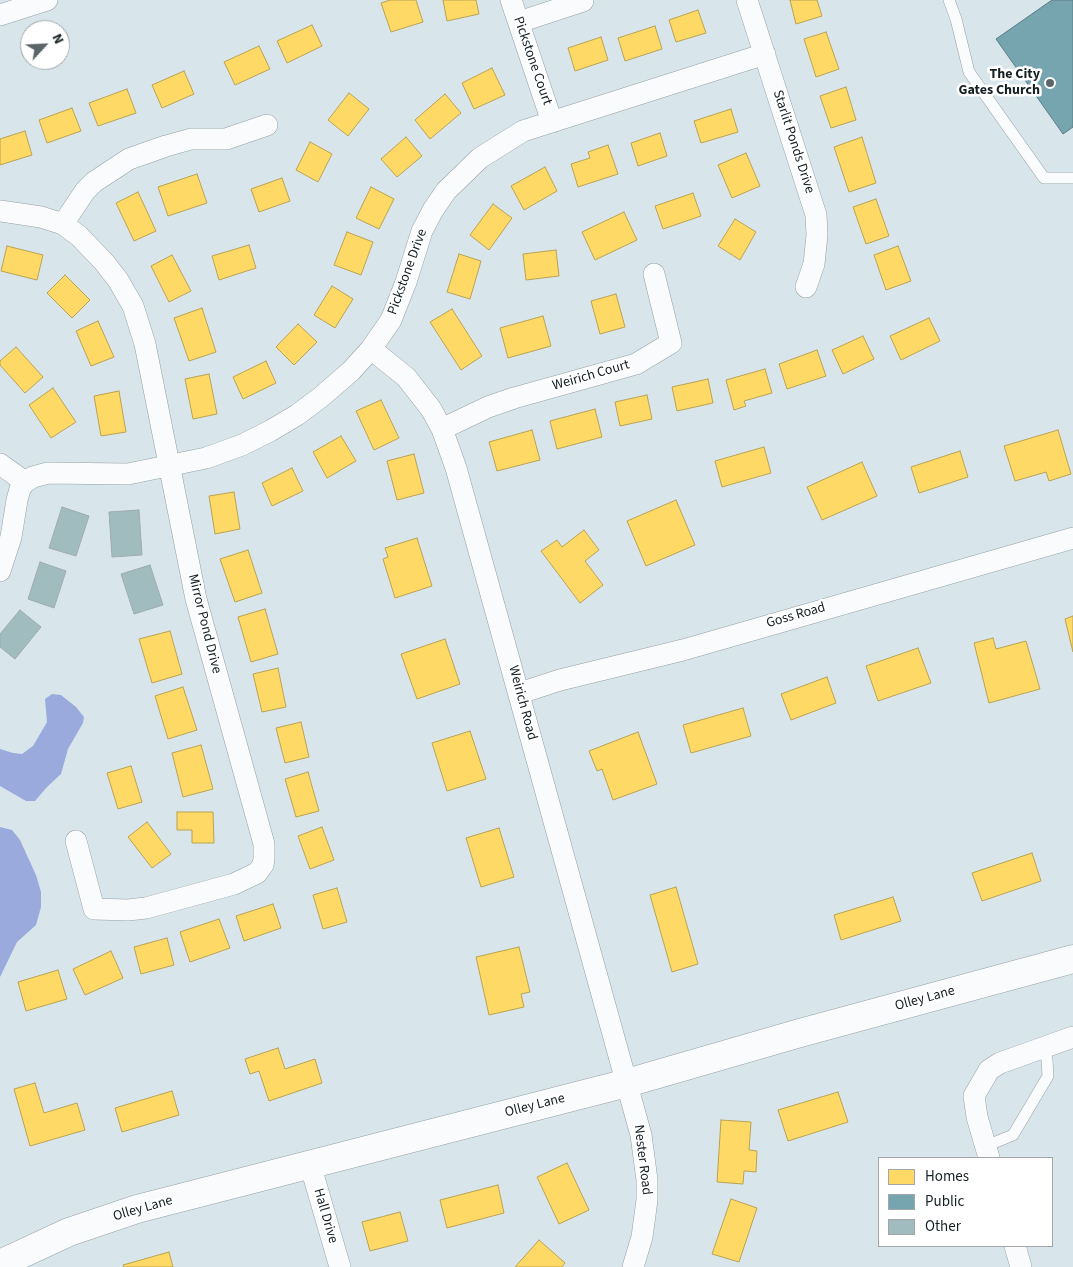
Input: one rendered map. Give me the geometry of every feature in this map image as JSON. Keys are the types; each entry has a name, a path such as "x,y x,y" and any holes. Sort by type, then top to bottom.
{"main road":[{"name":"Olley Lane","path":"0,1264 69,1232 137,1209 627,1083 800,1033 1072,964"}],"street":[{"path":"0,15 47,0"},
{"name":"Pickstone Court","path":"511,0 552,122"},
{"name":"Starlit Ponds Drive","path":"747,0 816,215 817,235 814,264 806,287"},
{"path":"519,22 583,1"},
{"name":"Pickstone Drive","path":"25,482 32,477 48,473 128,474 169,466 206,458 242,445 270,431 297,415 321,397 372,349 391,320 406,282 422,231 432,210 446,191 480,158 523,131 765,54"},
{"path":"63,224 94,182 129,159 191,139 226,139 268,125"},
{"name":"Mirror Pond Drive","path":"0,211 41,217 63,224 79,236 104,262 118,280 133,306 145,344 196,599 264,844 263,865 252,877 234,884 146,908 128,910 94,909 76,841"},
{"name":"Weirich Court","path":"442,429 488,407 636,364 671,343 654,274"},
{"name":"Weirich Road","path":"372,349 406,377 431,409 442,429 456,468 627,1083"},
{"path":"0,464 25,482 16,500 11,537 0,571"},
{"name":"Goss Road","path":"520,693 560,680 683,650 1073,538"},
{"path":"988,1152 977,1116 974,1096 989,1070 1000,1063 1073,1037"},
{"name":"Nester Road","path":"627,1083 640,1135 647,1180 645,1220 633,1267"},
{"name":"Hall Drive","path":"310,1164 340,1267"},
{"path":"1015,1247 1021,1267"}],"lane":[{"path":"949,0 956,19 969,72 1044,178 1073,178"},
{"path":"988,1152 1013,1135 1048,1076 1044,1047"}],"water":[{"path":"52,694 61,695 76,707 84,717 83,723 68,749 61,774 35,801 26,801 0,786 0,749 22,754 33,746 47,722 45,699"},
{"path":"0,827 12,830 20,840 36,875 41,892 41,907 36,925 17,942 0,977"}],"building: Homes":[{"path":"390,0 416,0 423,22 391,32 381,3"},
{"path":"443,0 476,0 479,14 447,21"},
{"path":"790,0 817,0 822,16 796,24"},
{"path":"698,10 706,33 676,42 669,20"},
{"path":"312,25 322,46 287,63 277,41"},
{"path":"655,26 662,49 625,61 618,38"},
{"path":"826,32 839,69 816,77 804,39"},
{"path":"601,37 608,60 575,71 568,48"},
{"path":"259,46 270,69 235,85 224,62"},
{"path":"492,68 505,95 474,109 462,83"},
{"path":"184,71 194,94 162,108 152,85"},
{"path":"846,87 856,120 831,128 820,96"},
{"path":"127,89 136,113 98,126 89,103"},
{"path":"349,93 369,109 348,136 328,120"},
{"path":"445,94 461,113 430,139 415,120"},
{"path":"72,108 81,131 47,143 39,120"},
{"path":"731,109 738,132 701,143 694,121"},
{"path":"25,131 32,155 0,165 0,139"},
{"path":"660,133 667,156 638,166 631,143"},
{"path":"406,137 422,156 397,177 381,159"},
{"path":"862,137 876,183 849,192 834,147"},
{"path":"310,142 332,154 318,182 296,170"},
{"path":"608,145 618,174 578,187 571,164 590,158 588,152"},
{"path":"746,153 760,186 732,198 718,165"},
{"path":"545,167 557,191 524,210 511,186"},
{"path":"197,174 207,203 168,216 158,187"},
{"path":"282,178 290,201 259,212 251,189"},
{"path":"371,187 394,199 379,229 356,218"},
{"path":"138,192 156,231 134,241 116,203"},
{"path":"693,193 701,216 663,229 655,206"},
{"path":"876,199 889,236 866,244 853,207"},
{"path":"493,204 512,218 489,250 470,235"},
{"path":"624,212 637,240 595,260 582,232"},
{"path":"735,219 756,232 740,260 718,246"},
{"path":"347,232 373,242 361,275 334,265"},
{"path":"249,245 256,268 219,280 212,256"},
{"path":"7,246 43,255 37,280 1,271"},
{"path":"898,246 911,281 886,290 874,255"},
{"path":"556,250 559,276 526,280 523,254"},
{"path":"459,254 481,261 470,299 447,292"},
{"path":"172,255 191,291 169,302 151,266"},
{"path":"65,275 90,300 72,318 47,293"},
{"path":"332,286 353,299 335,328 314,315"},
{"path":"616,294 625,327 600,334 591,301"},
{"path":"202,308 216,352 189,361 174,318"},
{"path":"452,309 482,356 461,370 430,322"},
{"path":"543,316 551,346 508,358 500,328"},
{"path":"929,318 940,341 901,360 890,336"},
{"path":"98,321 114,357 91,366 76,331"},
{"path":"298,324 317,342 294,365 276,347"},
{"path":"863,336 874,359 843,374 832,350"},
{"path":"16,347 43,377 25,393 0,365 0,361"},
{"path":"817,350 826,376 787,389 779,364"},
{"path":"266,361 276,383 243,399 233,377"},
{"path":"765,369 772,393 744,401 746,406 734,410 726,380"},
{"path":"209,374 217,414 193,419 185,379"},
{"path":"708,379 713,403 677,411 672,387"},
{"path":"53,388 76,422 51,438 29,405"},
{"path":"119,391 126,432 101,436 94,396"},
{"path":"647,395 652,419 620,426 615,402"},
{"path":"381,400 399,438 374,450 356,411"},
{"path":"595,409 602,437 557,449 550,421"},
{"path":"532,430 540,460 497,471 489,442"},
{"path":"1058,430 1071,474 1049,481 1046,472 1015,481 1004,446"},
{"path":"341,436 356,461 327,478 313,452"},
{"path":"764,447 771,473 722,487 715,461"},
{"path":"960,451 968,477 919,493 911,467"},
{"path":"414,454 424,493 397,500 387,461"},
{"path":"862,462 877,496 822,520 807,487"},
{"path":"292,468 303,491 272,506 262,483"},
{"path":"234,492 240,529 215,534 209,496"},
{"path":"676,500 695,545 646,566 627,521"},
{"path":"584,530 599,550 585,561 603,585 580,603 541,551 557,540 562,547"},
{"path":"417,538 432,586 395,598 383,559 388,557 385,548"},
{"path":"248,550 262,593 235,602 220,559"},
{"path":"265,609 278,654 251,662 238,617"},
{"path":"1073,616 1073,652 1065,619"},
{"path":"170,631 182,674 152,683 139,639"},
{"path":"993,638 996,649 1026,641 1040,689 989,703 974,643"},
{"path":"445,639 460,684 417,699 401,654"},
{"path":"918,648 931,683 878,701 866,666"},
{"path":"278,668 286,707 262,712 253,674"},
{"path":"827,677 836,703 791,720 781,694"},
{"path":"183,687 197,730 168,739 155,696"},
{"path":"743,708 751,736 691,753 683,725"},
{"path":"301,722 309,757 285,763 276,728"},
{"path":"470,731 486,779 447,791 432,743"},
{"path":"638,732 657,784 613,800 602,769 597,771 589,751"},
{"path":"201,745 213,789 183,797 172,753"},
{"path":"131,766 142,802 118,809 107,773"},
{"path":"308,772 319,811 296,817 285,779"},
{"path":"177,812 213,812 214,843 192,843 192,830 177,830"},
{"path":"147,822 171,854 152,868 128,837"},
{"path":"322,827 334,860 310,869 298,836"},
{"path":"499,828 514,877 481,887 466,838"},
{"path":"1032,853 1041,881 982,901 972,873"},
{"path":"676,887 698,964 672,972 650,895"},
{"path":"337,888 347,922 323,929 313,895"},
{"path":"893,897 901,921 841,940 834,915"},
{"path":"273,904 281,928 244,941 236,916"},
{"path":"219,919 230,948 190,962 180,932"},
{"path":"167,938 174,965 141,974 134,947"},
{"path":"519,947 530,992 521,994 524,1007 489,1015 476,957"},
{"path":"111,951 123,978 85,995 73,969"},
{"path":"58,970 67,999 26,1011 18,982"},
{"path":"278,1048 285,1069 315,1059 322,1083 269,1101 259,1071 250,1074 245,1059"},
{"path":"35,1083 44,1113 77,1103 85,1130 30,1146 14,1089"},
{"path":"172,1091 179,1115 122,1132 115,1108"},
{"path":"838,1092 848,1122 788,1141 778,1110"},
{"path":"721,1120 751,1122 749,1150 757,1151 756,1172 744,1171 743,1184 717,1182"},
{"path":"567,1163 589,1210 559,1224 537,1177"},
{"path":"498,1185 504,1213 447,1228 440,1200"},
{"path":"731,1199 757,1208 739,1262 712,1254"},
{"path":"400,1212 408,1241 370,1251 362,1222"},
{"path":"539,1240 565,1263 562,1267 515,1267"},
{"path":"169,1252 173,1267 124,1267 123,1265"}],"building: Public":[{"name":"The City Gates Church","path":"1052,0 1073,0 1073,127 1063,134 996,39"}],"building: Other":[{"path":"62,507 89,516 76,556 49,548"},
{"path":"139,510 142,555 112,557 109,512"},
{"path":"40,562 66,571 54,608 28,599"},
{"path":"150,565 163,605 134,614 121,574"},
{"path":"20,610 41,627 15,659 0,647 0,634"}],"place":[{"name":"The City Gates Church","path":"1050,83"}]}
